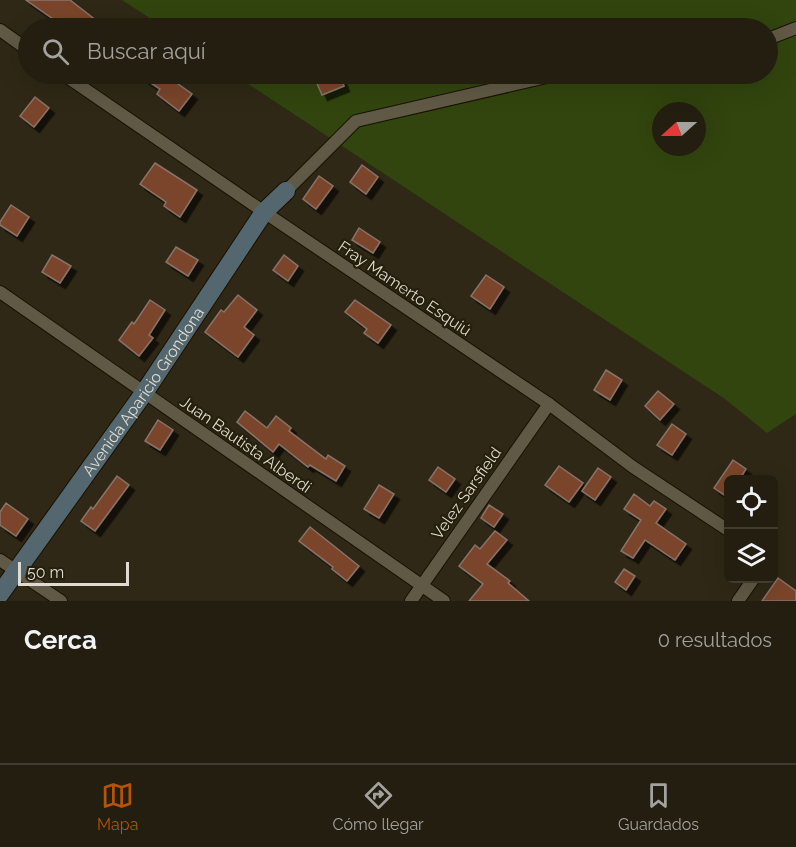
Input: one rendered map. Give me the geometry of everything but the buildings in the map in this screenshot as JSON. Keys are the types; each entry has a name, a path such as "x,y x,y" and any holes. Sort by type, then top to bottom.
{"main road":[{"name":"Avenida Aparicio Grondona","path":"0,594 144,393 264,212 286,191"}],"street":[{"path":"778,35 796,28"},
{"path":"0,30 18,43"},
{"name":"Fray Mamerto Esquiú","path":"78,84 549,404 633,467 727,529"},
{"path":"286,191 356,121 516,84"},
{"name":"Juan Bautista Alberdi","path":"0,292 444,601"},
{"name":"Velez Sarsfield","path":"411,601 549,404"},
{"path":"0,560 61,601"},
{"path":"738,601 751,583"}],"green space":[{"path":"122,0 796,0 796,414 767,433 725,399 248,84 778,84 778,18 150,18"}]}
